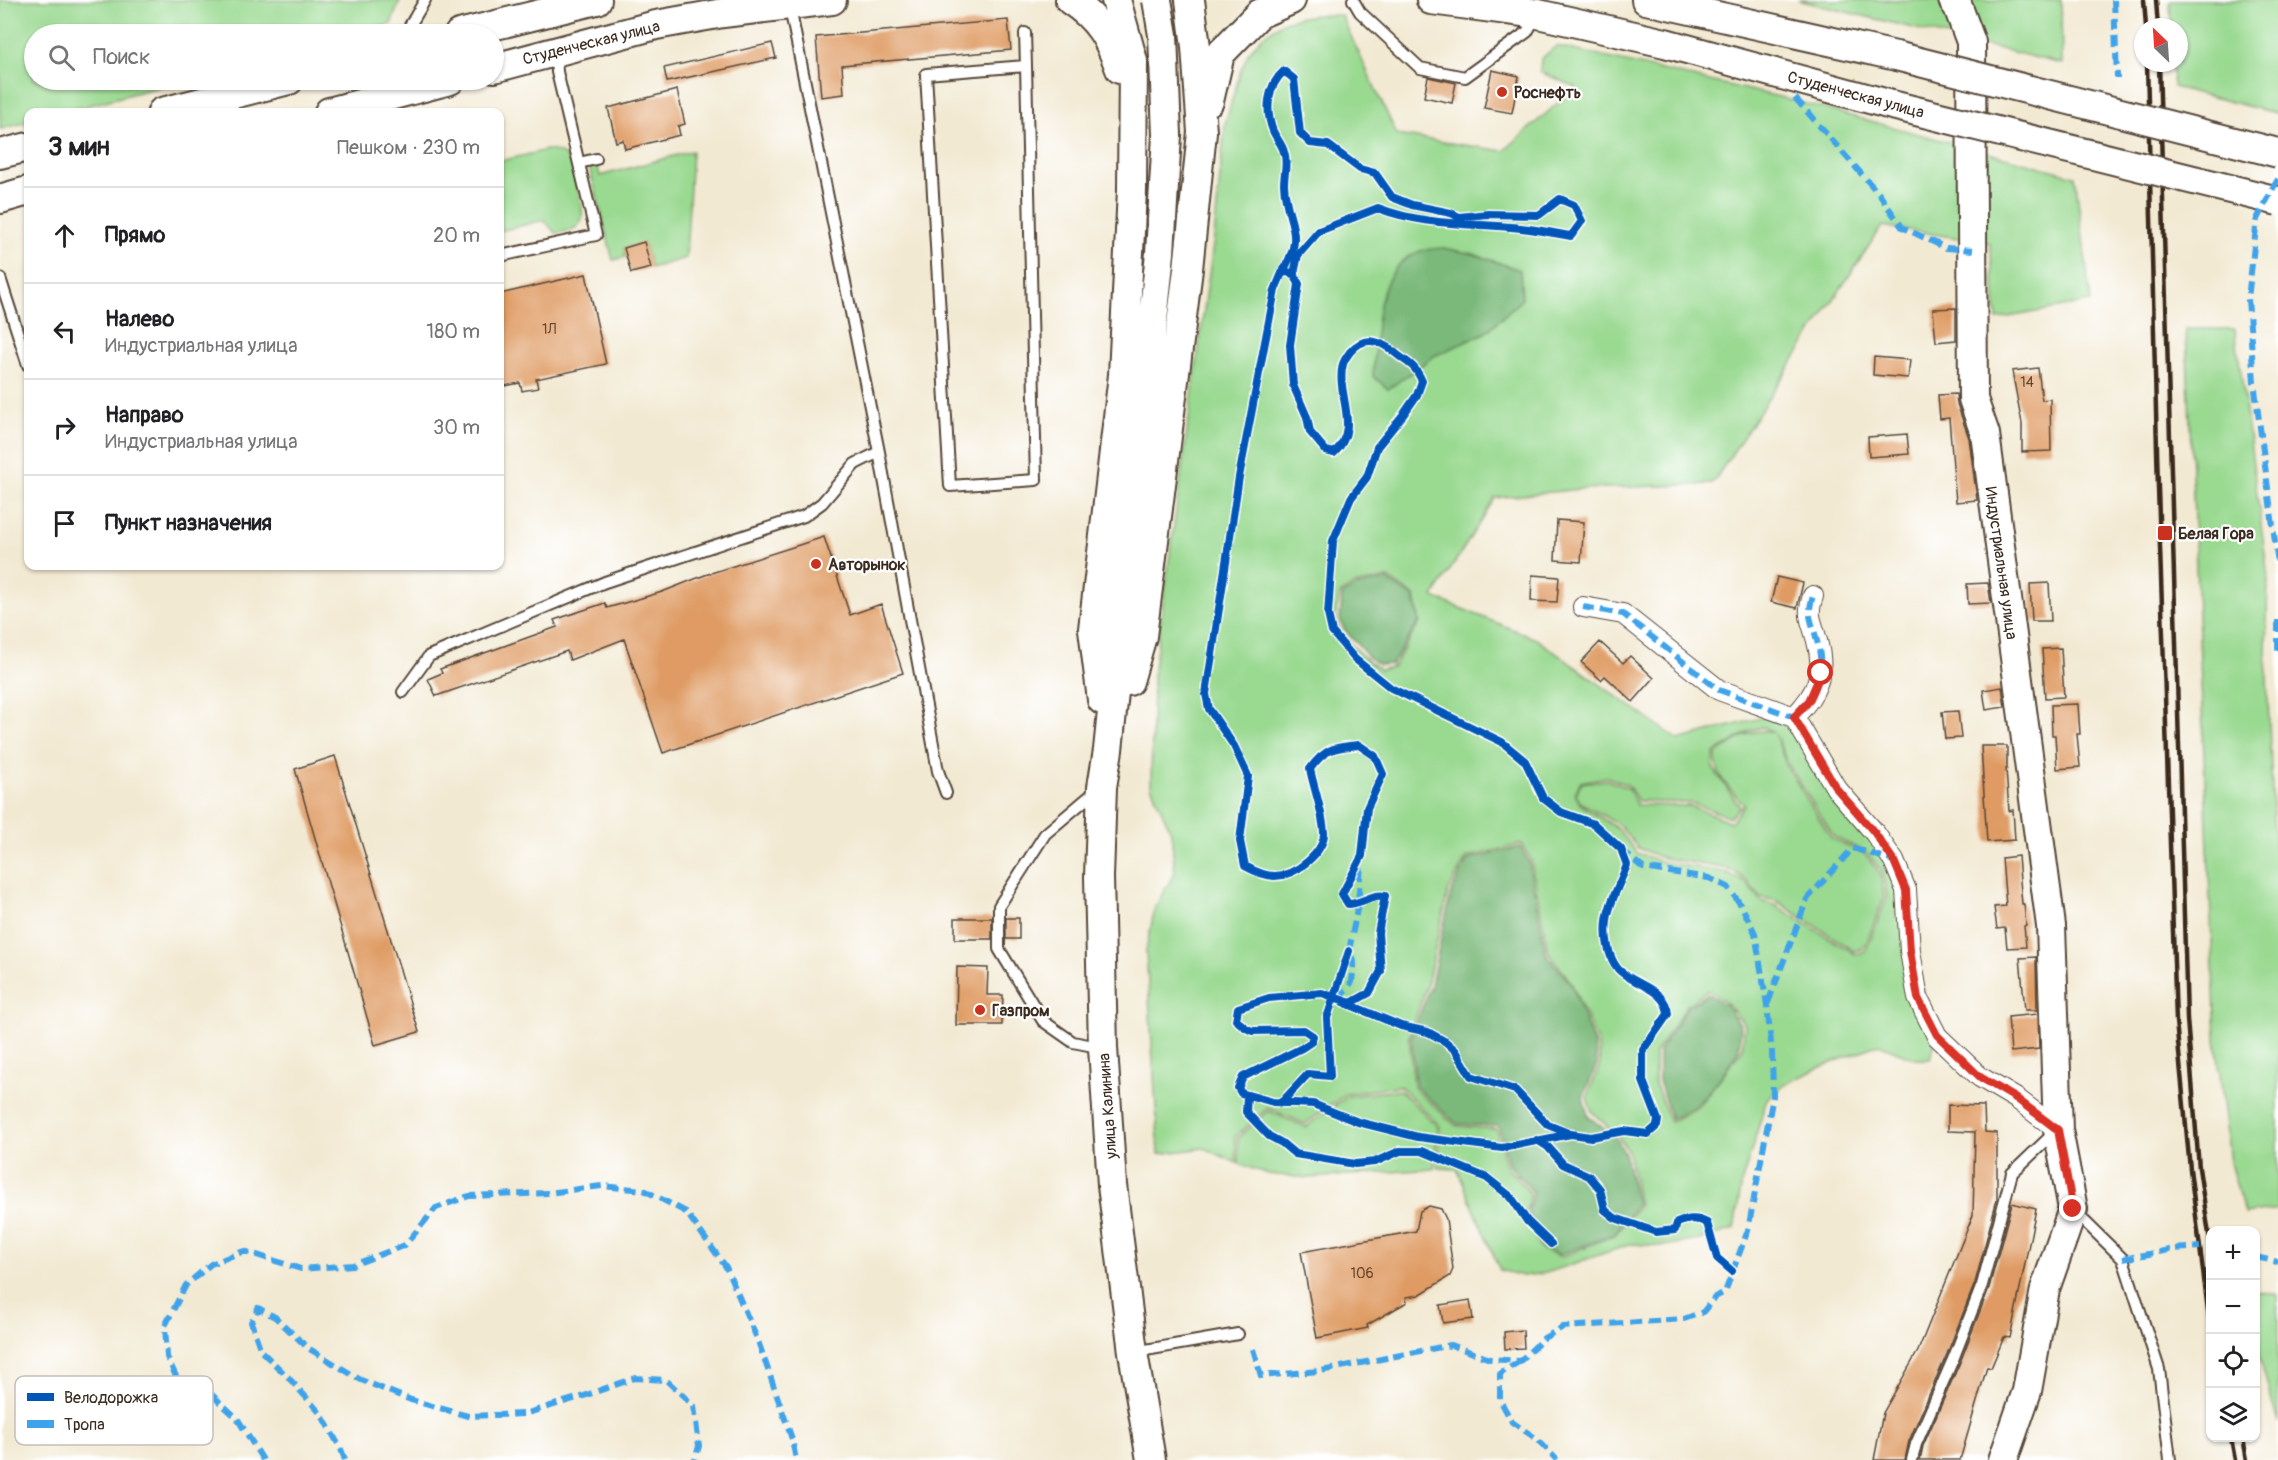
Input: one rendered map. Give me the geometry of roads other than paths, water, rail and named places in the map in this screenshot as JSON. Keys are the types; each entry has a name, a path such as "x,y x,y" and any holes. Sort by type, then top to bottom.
{"main road":[{"path":"493,24 544,9 597,0"},
{"name":"Студенческая улица","path":"504,65 656,25 789,2 832,0"},
{"path":"1070,0 1089,13 1110,40 1122,74 1132,190"},
{"path":"1108,750 1093,629 1123,375 1132,190 1133,61 1116,0"},
{"path":"1125,0 1140,4 1162,0"},
{"path":"1108,750 1160,253 1167,135 1163,35 1157,0"},
{"path":"1190,0 1202,132"},
{"path":"1108,750 1142,636 1188,269 1202,132 1220,54 1259,14 1291,0"},
{"name":"Студенческая улица","path":"1431,0 1538,14 1665,43 1888,104 2278,201"},
{"path":"1646,0 1896,56 2278,153"},
{"name":"Индустриальная улица","path":"1953,0 1958,7 1971,42 1973,399 1985,434 2050,926 2058,1130 2073,1209"},
{"path":"178,108 249,90"},
{"path":"344,108 412,90"},
{"path":"0,154 24,148"},
{"path":"0,199 24,192"},
{"name":"улица Калинина","path":"1108,750 1102,787 1099,876 1103,1048 1112,1185 1133,1352 1151,1460"},
{"path":"2003,1460 2027,1391 2045,1289 2073,1209"}],"street":[{"path":"1794,717 1809,701 1821,673 1818,643 1808,612 1813,596"},
{"path":"1583,607 1623,614 1719,690 1794,717 1836,788 1874,832 1894,861 1906,890 1910,951 1918,998 1937,1035 1980,1077 2017,1099 2058,1130"}],"lane":[{"path":"411,24 425,0"},
{"path":"1353,0 1360,12 1420,68 1464,77 1527,32 1538,14"},
{"path":"789,2 879,452 938,771 946,793"},
{"path":"1025,33 1026,66 1036,480 950,486 926,74 1026,66"},
{"path":"504,255 596,235 557,72 555,51"},
{"path":"579,163 596,159"},
{"path":"0,278 24,353"},
{"path":"403,692 429,656 605,582 804,516 822,503 855,464 879,452"},
{"path":"1102,787 1045,834 1039,843 999,906 999,949 1043,1021 1073,1042 1103,1048"},
{"path":"1912,1460 1916,1444 1954,1358 1982,1285 2012,1173 2058,1130"},
{"path":"2073,1209 2123,1259 2158,1369 2170,1460"},
{"path":"1133,1352 1238,1335"}],"railway":[{"path":"2144,0 2145,18"},
{"path":"2156,0 2157,18"},
{"path":"2147,72 2158,488 2176,1021 2190,1169 2206,1295"},
{"path":"2159,72 2187,1019 2199,1168 2208,1226"},
{"path":"2232,1442 2235,1460"},
{"path":"2244,1442 2247,1460"}],"place":[{"name":"Роснефть","path":"1502,92"},
{"name":"Белая Гора","path":"2165,533"},
{"name":"Авторынок","path":"816,564"},
{"name":"Газпром","path":"980,1010"}]}
